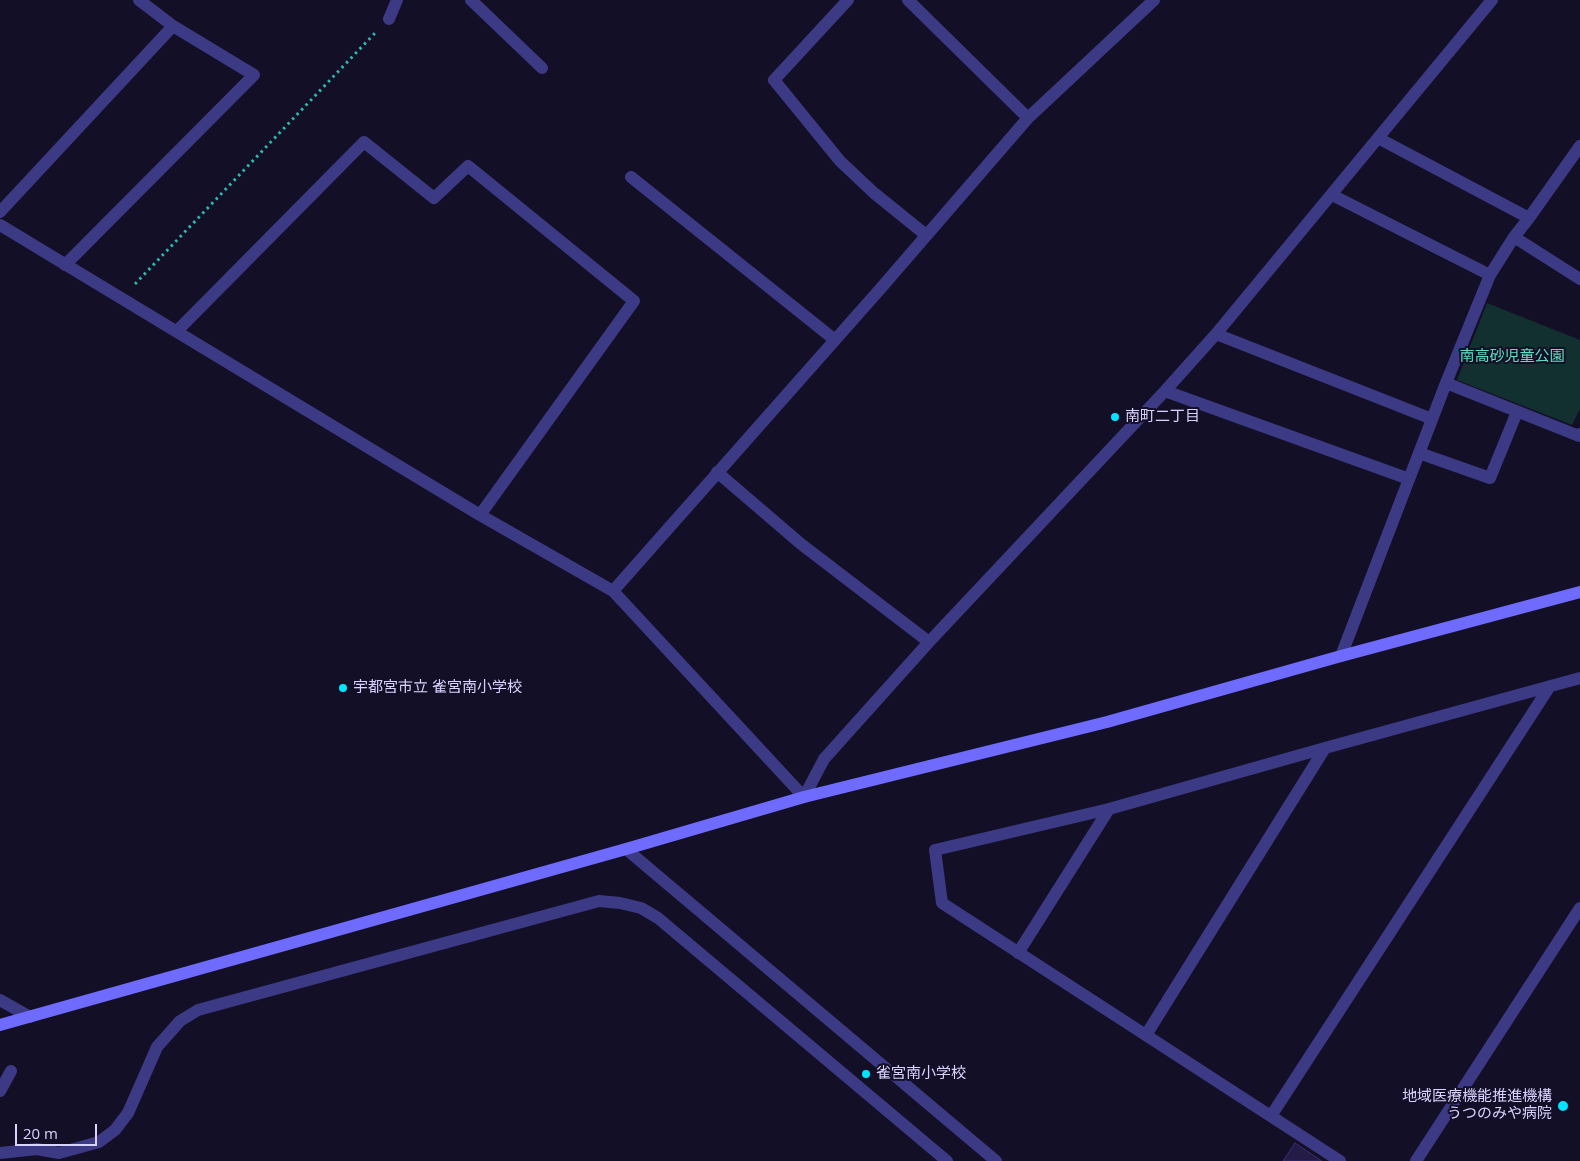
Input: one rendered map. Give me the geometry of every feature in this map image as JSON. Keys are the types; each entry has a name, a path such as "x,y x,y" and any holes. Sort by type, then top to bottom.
{"street":[{"path":"65,264 254,75 173,26 139,0"},
{"path":"388,19 397,0"},
{"path":"472,0 542,68"},
{"path":"848,0 774,80 840,161 874,193 926,235"},
{"path":"908,0 1028,118"},
{"path":"613,591 1028,118 1154,0"},
{"path":"804,797 824,759 929,642 1165,391 1216,334 1492,0"},
{"path":"0,212 173,26"},
{"path":"1378,138 1530,218"},
{"path":"177,331 364,142 434,198 468,166 634,301 480,515"},
{"path":"1341,656 1446,383 1490,275 1514,237 1530,218 1580,146"},
{"path":"631,177 834,340"},
{"path":"1332,195 1490,275"},
{"path":"0,225 480,515 613,591 804,797"},
{"path":"1514,237 1580,279"},
{"path":"1216,334 1432,419"},
{"path":"1446,383 1579,436 1580,434"},
{"path":"1165,391 1409,479"},
{"path":"1419,453 1490,478 1517,412"},
{"path":"717,472 802,544 929,642"},
{"path":"0,1025 804,797 1107,722 1341,656 1580,592"},
{"path":"1340,1161 942,904 935,850 1110,810 1325,748 1580,678"},
{"path":"1271,1116 1550,686"},
{"path":"1146,1035 1325,748"},
{"path":"1018,953 1110,810"},
{"path":"626,849 996,1161"},
{"path":"0,1154 37,1149 59,1153 99,1142 115,1130 128,1113 157,1047 180,1020 198,1010 599,901 641,908 658,918 947,1161"},
{"path":"1416,1161 1580,908"},
{"path":"0,1000 30,1017"},
{"path":"0,1091 11,1071"}],"path":[{"path":"122,298 388,19"}],"green space":[{"name":"南高砂児童公園","path":"1487,303 1580,340 1580,409 1572,425 1457,380"}],"building":[{"path":"1295,1143 1322,1161 1283,1161"}],"place":[{"name":"南町二丁目","path":"1115,417"},
{"name":"宇都宮市立 雀宮南小学校","path":"343,688"},
{"name":"雀宮南小学校","path":"866,1074"},
{"name":"地域医療機能推進機構 うつのみや病院","path":"1563,1106"}]}
